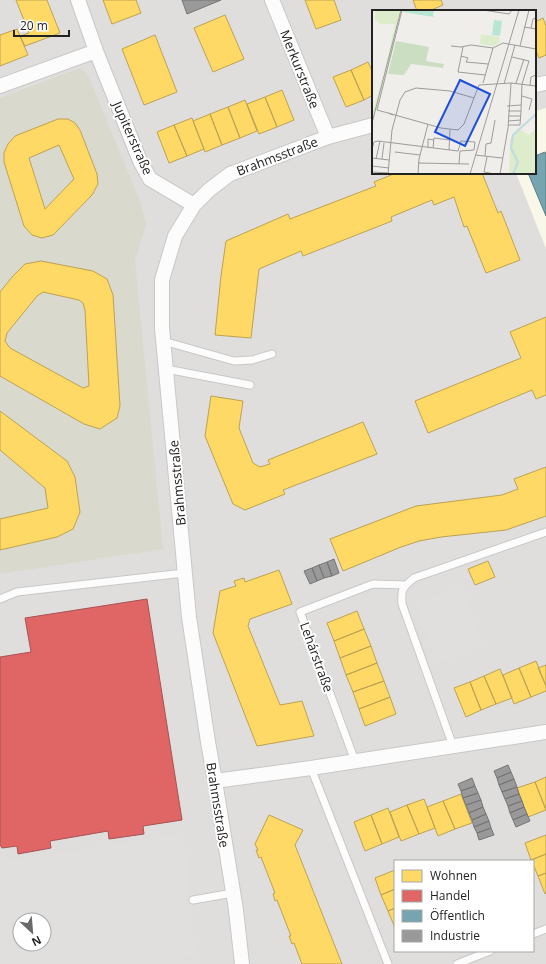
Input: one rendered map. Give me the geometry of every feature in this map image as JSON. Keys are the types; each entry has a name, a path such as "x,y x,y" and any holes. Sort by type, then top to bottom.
{"street":[{"name":"Jupiterstraße","path":"78,0 96,51 140,161 150,179 194,205"},
{"name":"Merkurstraße","path":"272,0 328,137"},
{"path":"0,86 96,51"},
{"path":"536,85 546,84"},
{"name":"Brahmsstraße","path":"242,964 236,910 189,617 163,341 162,280 175,236 194,205 209,190 230,174 328,137 372,125"},
{"path":"215,781 546,732"}],"lane":[{"path":"163,341 234,361 252,360 272,354"},
{"path":"166,369 250,385"},
{"path":"453,746 402,604 401,593 406,585 414,578 546,532"},
{"path":"0,599 17,592 184,572"},
{"name":"Lehárstraße","path":"355,761 300,612 373,584 406,585"},
{"path":"311,768 388,964"},
{"path":"193,900 233,893"},
{"path":"534,934 546,929"},
{"path":"457,964 487,952"}],"shaded area":[{"path":"0,0 546,0 546,964 0,964"},
{"path":"79,69 86,73 90,80 140,201 146,224 135,261 163,549 0,574 0,98"},
{"path":"546,108 546,249 516,174 536,174 536,111"},
{"path":"461,587 483,645 438,662 416,604"},
{"path":"183,834 194,912 180,914 176,920 190,919 195,953 182,956 183,961 199,959 200,964 0,964 0,894 2,894 0,891 0,853 2,862"}],"building: Wohnen":[{"path":"16,0 47,0 60,33 25,46 20,36 29,33"},
{"path":"103,0 136,0 141,13 112,24"},
{"path":"305,0 334,0 341,20 316,29"},
{"path":"413,0 441,0 443,5 431,10 417,10"},
{"path":"225,15 244,59 213,72 194,28"},
{"path":"543,18 546,26 546,55 539,58 536,50 536,22"},
{"path":"17,29 28,55 0,66 0,35"},
{"path":"155,35 177,92 144,105 122,49"},
{"path":"368,62 372,71 372,96 364,100 351,70"},
{"path":"351,70 364,100 346,107 333,77"},
{"path":"282,90 294,120 277,127 265,97"},
{"path":"265,97 277,127 259,134 247,104"},
{"path":"245,100 257,131 240,138 228,107"},
{"path":"228,107 240,138 222,145 210,114"},
{"path":"210,114 222,145 205,152 193,121"},
{"path":"192,118 204,149 187,156 174,125"},
{"path":"58,119 68,119 75,123 80,130 97,174 98,184 92,195 53,235 42,238 32,235 24,226 4,162 4,153 8,144 15,136","holes":["59,145 74,179 45,209 29,158"]},
{"path":"174,125 187,156 169,163 157,132"},
{"path":"394,174 482,174 498,213 501,211 520,260 486,273 467,226 464,227 454,197 434,205 432,200 391,217 392,221 303,256 301,251 259,269 251,338 215,335 226,241 288,214 290,219 376,186 374,182"},
{"path":"41,261 93,271 107,279 113,295 120,406 117,418 100,429 84,424 0,376 0,292 25,264","holes":["43,292 79,300 83,303 85,310 89,386 83,388 10,348 5,341 7,333 37,296"]},
{"path":"546,317 546,395 536,399 532,390 428,433 415,401 521,358 510,332"},
{"path":"211,396 243,401 239,428 253,463 260,467 270,464 268,460 363,422 377,454 283,490 285,494 245,510 233,504 205,436"},
{"path":"0,411 67,461 75,477 80,512 73,529 57,537 0,550 0,519 48,508 45,488 0,450"},
{"path":"546,467 546,516 506,530 441,537 419,541 343,571 330,539 416,506 502,495 518,489 514,479"},
{"path":"488,561 495,577 475,585 468,569"},
{"path":"279,570 292,604 250,619 248,626 280,705 302,701 314,736 257,746 213,633 220,591 236,586 234,581 244,578 245,582"},
{"path":"357,611 364,629 334,641 327,623"},
{"path":"364,629 371,646 340,658 334,641"},
{"path":"371,646 377,663 346,675 340,658"},
{"path":"536,661 546,686 546,691 531,697 519,668"},
{"path":"377,663 384,681 353,692 346,675"},
{"path":"546,665 546,686 538,668"},
{"path":"519,668 531,697 514,704 503,675"},
{"path":"500,669 512,698 496,704 484,676"},
{"path":"484,676 496,704 481,710 470,682"},
{"path":"384,681 390,697 359,709 353,692"},
{"path":"470,682 481,710 466,717 454,688"},
{"path":"390,697 396,714 365,726 359,709"},
{"path":"546,777 546,810 535,782"},
{"path":"535,782 546,810 528,817 517,788"},
{"path":"461,794 472,823 455,829 443,801"},
{"path":"424,799 435,828 419,834 407,805"},
{"path":"443,801 455,829 438,836 427,807"},
{"path":"407,805 419,834 401,841 390,812"},
{"path":"388,808 399,837 382,844 371,815"},
{"path":"269,815 303,830 295,845 342,964 302,964 294,943 292,944 289,936 291,936 277,900 275,901 273,894 275,893 261,857 259,858 256,850 258,850 255,844"},
{"path":"371,815 382,844 365,851 354,822"},
{"path":"546,835 546,854 531,860 525,843"},
{"path":"546,854 546,873 538,876 534,866 534,860 531,860"},
{"path":"394,870 394,889 381,895 375,878"},
{"path":"546,873 546,893 545,894 538,876"},
{"path":"394,889 394,908 388,911 381,895"},
{"path":"394,908 394,926 388,911"}],"building: Handel":[{"path":"147,599 182,820 143,826 144,834 109,839 108,831 50,841 51,848 18,854 17,846 2,848 0,845 0,657 31,652 25,618"}],"building: Öffentlich":[{"path":"545,152 546,155 546,216 528,174 536,174 536,156"}],"building: Industrie":[{"path":"182,0 221,0 187,14"},
{"path":"334,559 339,573 332,576 327,562"},
{"path":"327,562 332,576 324,578 319,565"},
{"path":"319,565 324,578 317,581 312,568"},
{"path":"312,568 317,581 310,584 304,571"},
{"path":"508,765 511,772 497,778 494,771"},
{"path":"511,772 514,779 499,785 497,778"},
{"path":"472,778 475,786 461,791 458,784"},
{"path":"514,779 517,787 502,792 499,785"},
{"path":"475,786 478,793 463,798 461,791"},
{"path":"517,787 519,794 505,799 502,792"},
{"path":"478,793 481,800 466,805 463,798"},
{"path":"519,794 522,801 508,806 505,799"},
{"path":"481,800 483,807 469,813 466,805"},
{"path":"522,801 524,807 510,813 508,806"},
{"path":"483,807 486,814 472,820 469,813"},
{"path":"524,807 527,814 513,820 510,813"},
{"path":"486,814 489,821 474,827 472,820"},
{"path":"527,814 530,821 516,827 513,820"},
{"path":"489,821 491,828 477,833 474,827"},
{"path":"491,828 494,835 479,840 477,833"}]}
